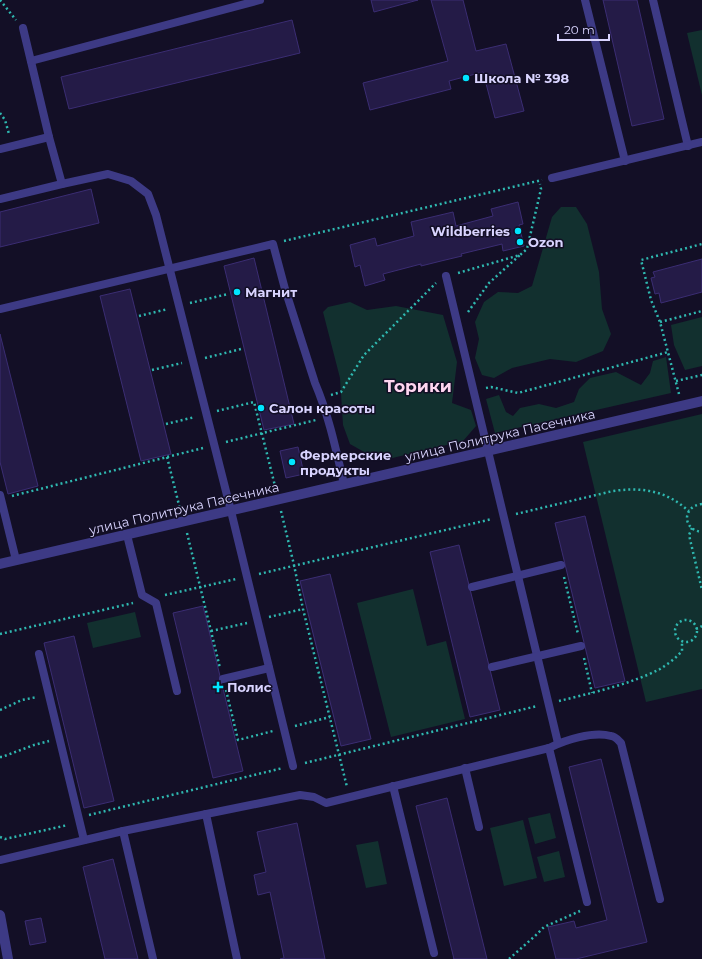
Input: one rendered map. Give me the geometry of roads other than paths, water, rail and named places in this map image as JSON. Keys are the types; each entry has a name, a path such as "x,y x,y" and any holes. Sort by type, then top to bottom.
{"street":[{"name":"улица Политрука Пасечника","path":"0,564 702,401"},
{"path":"0,915 8,959"}],"lane":[{"path":"31,61 260,0"},
{"path":"586,0 625,161"},
{"path":"653,0 688,146"},
{"path":"23,28 49,137 62,184"},
{"path":"0,149 49,137"},
{"path":"552,178 702,142"},
{"path":"0,199 108,174 131,181 148,194 156,215 231,511 292,766"},
{"path":"0,309 273,244 285,289 327,417 344,484"},
{"path":"446,276 558,743"},
{"path":"0,497 16,560"},
{"path":"127,535 142,595 156,603 177,691"},
{"path":"472,587 561,565"},
{"path":"492,667 581,646"},
{"path":"39,654 84,840"},
{"path":"223,679 269,668"},
{"path":"0,860 123,830 300,795 314,797 326,803 549,748 558,743 587,736 601,735 612,736 621,743 660,899"},
{"path":"549,748 588,902"},
{"path":"465,768 479,827"},
{"path":"393,786 434,953"},
{"path":"206,814 237,959"},
{"path":"123,830 153,959"}],"place":[{"name":"Школа № 398","path":"466,78"},
{"name":"Wildberries","path":"518,231"},
{"name":"Ozon","path":"520,242"},
{"name":"Магнит","path":"237,292"},
{"name":"Салон красоты","path":"261,408"},
{"name":"Фермерские продукты","path":"292,462"},
{"name":"Полис","path":"218,687"}],"district":[{"name":"Торики","path":"418,386"}]}
